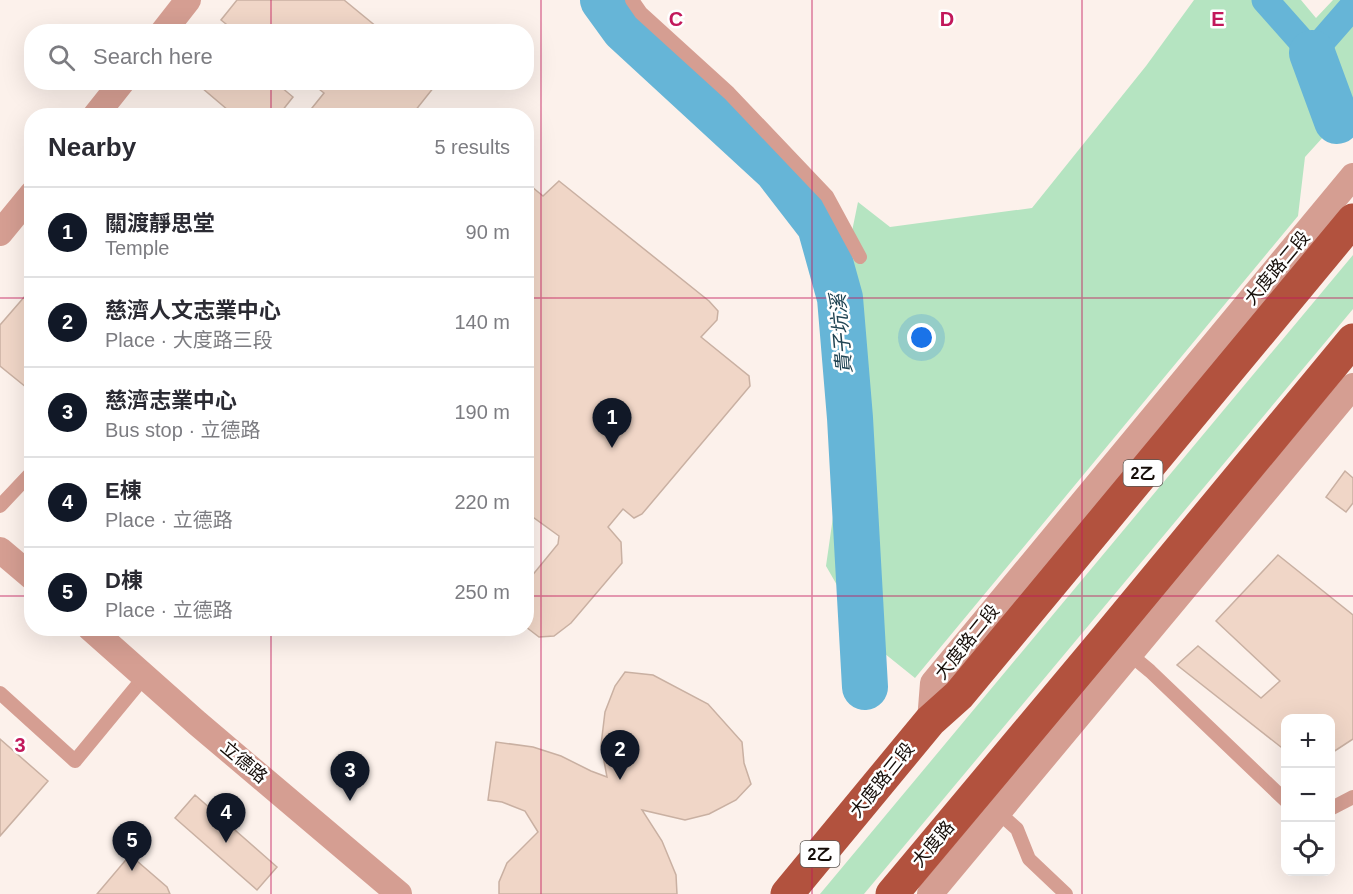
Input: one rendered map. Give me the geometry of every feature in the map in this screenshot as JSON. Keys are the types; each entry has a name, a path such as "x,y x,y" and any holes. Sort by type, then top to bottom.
{"main road":[{"name":"大度路二段","path":"930,721 959,695 1353,220"},
{"path":"985,812 1118,645 1353,340"},
{"name":"大度路三段","path":"787,894 930,721"},
{"name":"大度路","path":"893,893 985,812"}],"street":[{"path":"169,24 188,0"},
{"path":"101,108 116,90"},
{"name":"大度路二段","path":"930,721 933,683 1353,176"},
{"path":"0,233 24,204"},
{"path":"1118,645 1353,386"},
{"path":"0,550 24,570"},
{"name":"立德路","path":"99,636 399,894"},
{"path":"930,894 985,812"}],"lane":[{"path":"632,0 641,13 729,93 827,196 860,257"},
{"path":"0,506 24,480"},
{"path":"1118,645 1150,670 1281,796"},
{"path":"0,693 75,760 145,676"},
{"path":"1335,806 1353,797"},
{"path":"985,812 1017,829 1029,859 1066,894"}],"green space":[{"path":"1194,0 1301,0 1316,18 1333,0 1353,0 1353,104 1305,157 1298,216 915,678 869,641 826,566 839,475 864,367 848,251 858,202 890,227 1032,208 1146,66"},
{"path":"1353,255 1353,309 864,894 820,894"}],"building":[{"path":"237,0 344,0 373,24 226,24 221,20"},
{"path":"204,90 285,90 293,97 284,108 226,108"},
{"path":"320,90 432,90 417,108 312,108 324,93"},
{"path":"559,181 709,301 718,311 717,320 701,337 749,376 750,386 642,514 634,518 623,509 608,527 621,542 622,563 571,623 554,636 539,637 534,633 534,573 558,544 559,536 534,518 534,189 543,196"},
{"path":"24,297 24,386 0,366 0,325"},
{"path":"1345,471 1353,478 1353,503 1346,512 1326,497"},
{"path":"1278,555 1353,615 1353,739 1335,751 1335,714 1281,714 1281,747 1177,665 1198,646 1261,698 1280,681 1216,621"},
{"path":"625,672 653,675 708,704 742,742 744,763 751,784 736,800 709,814 685,820 642,810 662,841 676,875 677,894 499,894 499,882 507,863 538,832 525,811 502,802 488,800 496,742 533,747 561,756 607,777 601,745 605,712 615,686"},
{"path":"0,739 48,781 0,836"},
{"path":"195,795 277,867 257,890 175,818"},
{"path":"130,855 167,887 170,894 97,894"}],"waterway":[{"name":"貴子坑溪","path":"603,0 624,29 776,169 820,226 840,298 850,418 865,687"},
{"path":"1265,0 1312,53 1353,6"},
{"path":"1312,53 1337,121"}],"place":[{"name":"關渡靜思堂","path":"612,448"},
{"name":"慈濟人文志業中心","path":"620,780"},
{"name":"慈濟志業中心","path":"350,801"},
{"name":"E棟","path":"226,843"},
{"name":"D棟","path":"132,871"}]}
